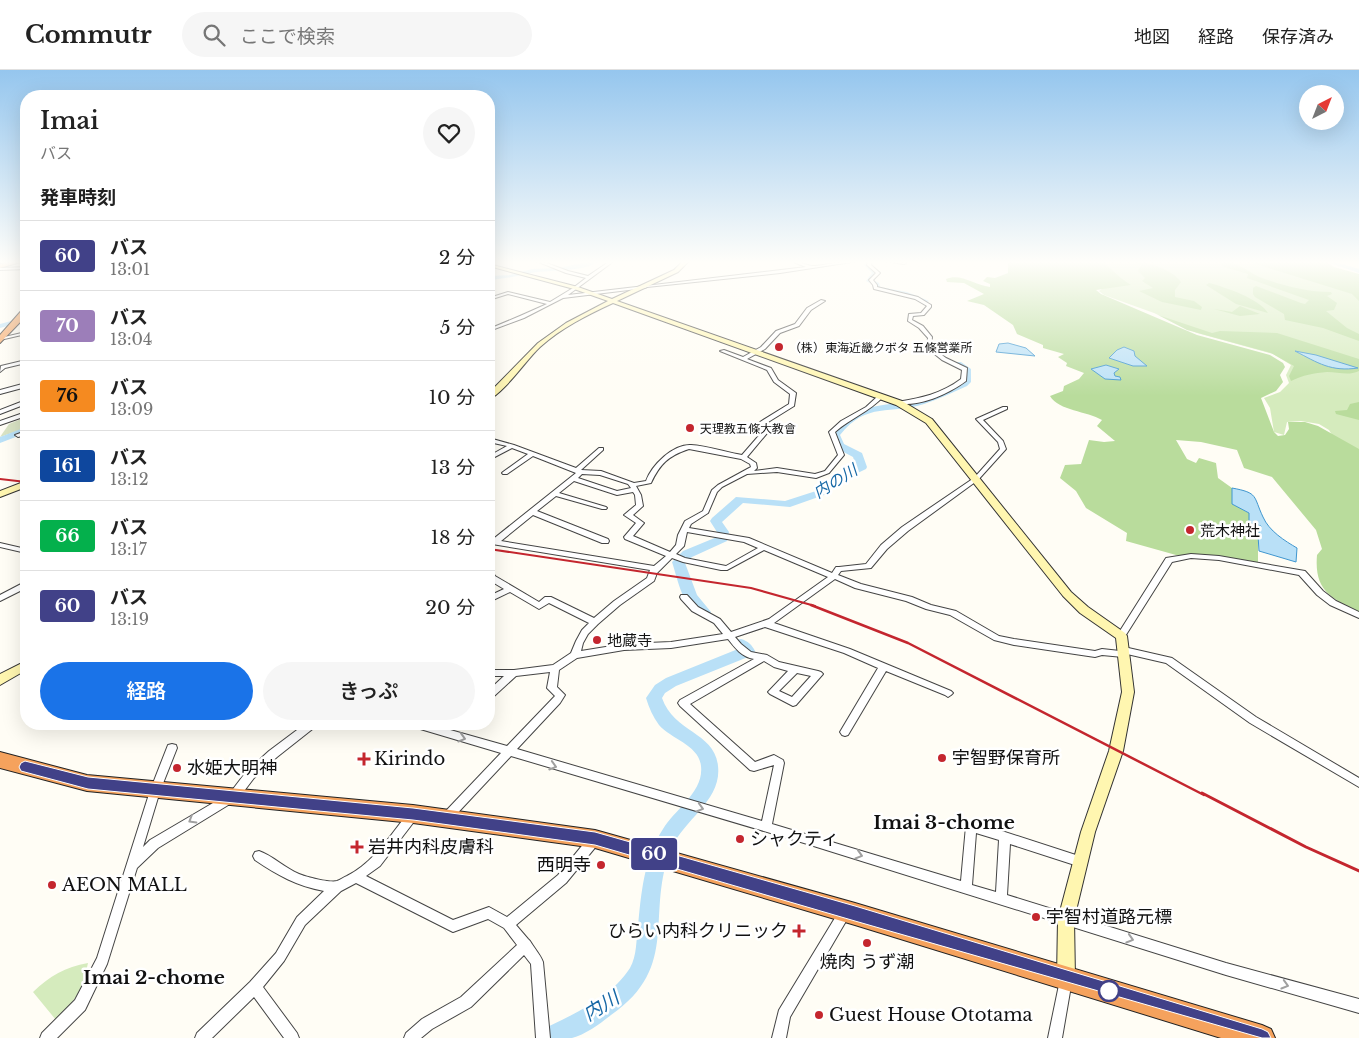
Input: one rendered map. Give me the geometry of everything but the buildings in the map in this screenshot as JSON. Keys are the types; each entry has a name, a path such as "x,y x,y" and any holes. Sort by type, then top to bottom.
{"highway":[{"path":"0,339 20,318"},
{"path":"2,762 88,783 155,791 234,796 413,814 595,839 647,852 846,911 1262,1038"}],"street":[{"path":"495,328 520,319 543,306"},
{"path":"495,392 522,361 551,335 578,318 604,306"},
{"path":"625,306 903,404 929,421 1067,594 1084,610 1120,636 1124,652 1128,692 1116,751 1088,832 1066,919 1066,978 1055,1038"},
{"path":"743,359 756,352 778,332 797,324 809,309 814,306"},
{"path":"903,404 920,401 951,389 964,380 965,369 935,354 929,347 930,338 921,327 910,321 912,315 922,314 929,306"},
{"path":"0,339 20,334"},
{"path":"722,351 743,359 750,364 770,369 776,381 793,393 792,405 762,423 761,427 765,432 742,457"},
{"path":"0,370 3,367 20,363"},
{"path":"0,392 20,387"},
{"path":"602,449 556,494 495,542 656,568 677,557 682,535 688,523 706,512 714,491 720,486 747,473 777,470 816,476 824,474 841,456 832,432 843,422 868,408 881,396"},
{"path":"0,412 20,405"},
{"path":"14,408 20,410"},
{"path":"495,673 514,673 555,668 575,655 624,647 671,645 729,636 766,624 833,577 839,569 868,566 884,547 905,528 976,480 1003,449 1001,442 979,419 1005,408"},
{"path":"0,423 20,415"},
{"path":"495,442 579,471 601,473 631,483 640,506 628,515 640,523 628,537 677,557 727,568 763,548"},
{"path":"495,455 512,446"},
{"path":"573,478 617,492 649,482 652,472 657,465 689,447 742,457 754,465 747,473"},
{"path":"505,473 532,454"},
{"path":"0,494 20,486"},
{"path":"556,494 604,508"},
{"path":"533,512 605,541"},
{"path":"686,530 746,540 833,577 953,613 997,638 1095,654 1102,652 1124,652 1169,660 1253,720 1359,784"},
{"path":"0,545 20,550"},
{"path":"1120,636 1169,560 1191,556 1219,558 1302,574 1320,593 1333,603 1359,615"},
{"path":"575,655 577,644 584,631 651,579 656,568"},
{"path":"495,580 539,606 548,600 594,622"},
{"path":"0,598 20,588"},
{"path":"495,596 510,588"},
{"path":"684,596 695,610 717,621 729,636 750,655 764,657 777,665 795,669"},
{"path":"766,624 847,651 948,693"},
{"path":"764,657 683,703 754,767 774,759 779,763 766,827"},
{"path":"845,732 884,666"},
{"path":"0,680 20,668"},
{"path":"445,818 558,700 560,695 552,688 555,668"},
{"path":"495,690 514,673"},
{"path":"132,866 154,844 234,796 250,775 304,730"},
{"path":"436,730 766,827 1226,969 1359,1006"},
{"path":"47,1038 80,1005 103,960 155,791 172,748"},
{"path":"202,1038 255,988 280,957 301,921 337,887 356,877 376,862 413,814"},
{"path":"966,889 971,826 1081,862"},
{"path":"1000,899 1005,838"},
{"path":"508,924 562,879 595,839"},
{"path":"260,856 298,880 308,884 337,887"},
{"path":"356,877 453,926 489,913 508,924 526,945 537,962 543,1038"},
{"path":"779,1038 784,1016 846,911"},
{"path":"411,1038 427,1024 466,1002 526,945"},
{"path":"255,988 292,1038"}],"green space":[{"path":"986,306 1130,306 1197,335 1270,355 1283,363 1285,367 1280,375 1283,382 1276,391 1261,398 1274,432 1278,436 1285,435 1289,429 1288,422 1305,422 1318,426 1359,449 1359,612 1326,592 1322,585 1318,577 1317,555 1322,549 1316,530 1272,477 1244,468 1237,450 1201,442 1176,440 1187,459 1196,463 1199,458 1216,463 1218,478 1232,488 1232,504 1249,513 1262,526 1258,535 1258,563 1217,555 1176,555 1126,541 1127,533 1086,508 1076,491 1060,478 1065,465 1081,464 1089,440 1115,441 1097,426 1102,420 1066,408 1054,401 1050,396 1063,391 1064,386 1079,379 1084,373 1066,366 1067,363 1058,357 1064,354 1043,348 1043,345 1017,334 1013,325"},
{"path":"1135,306 1359,306 1359,453 1334,438 1329,430 1319,424 1301,421 1287,422 1284,435 1274,432 1270,408 1264,398 1280,392 1289,383 1286,375 1291,365 1273,354 1197,333"},
{"path":"1182,306 1201,306 1201,310"},
{"path":"1240,306 1260,314 1240,316 1214,309 1232,312"},
{"path":"1244,306 1262,306 1268,313"},
{"path":"1271,306 1336,306 1334,310 1326,311 1347,328 1359,334 1359,341 1323,328 1285,320 1284,314"},
{"path":"1158,315 1212,333 1220,331 1277,333 1359,359 1359,371 1347,374 1318,373 1291,381 1289,376 1294,366 1271,353 1187,330"},
{"path":"1359,402 1359,420 1336,414 1335,411 1347,410 1350,404"},
{"path":"20,419 20,430 0,437 9,424"},
{"path":"88,963 77,994 69,1007 56,1020 33,992 58,973"}],"water":[{"path":"1008,343 1026,348 1035,356 996,352 999,344"},
{"path":"1124,347 1134,351 1135,356 1147,366 1133,366 1109,358 1117,350"},
{"path":"1295,351 1316,355 1358,368 1332,368"},
{"path":"1106,365 1119,369 1114,373 1121,380 1105,379 1091,369"},
{"path":"1232,488 1254,496 1269,527 1297,548 1296,562 1259,551 1258,535 1261,526 1249,522 1249,513 1232,504"}],"waterway":[{"path":"0,326 20,321"},
{"name":"内の川","path":"704,612 690,595 678,562 687,554 718,542 723,538 723,532 716,521 740,499 786,505 820,493 837,479 862,467 858,455 840,446 835,435 844,424 872,408 921,402 964,384 967,382 967,369 958,364"},
{"path":"0,440 20,432"},
{"name":"内川","path":"549,1038 610,1003 631,985 638,975 645,958 653,884 661,852 670,833 707,786 710,776 710,765 707,755 701,747 674,729 666,721 659,711 654,698 660,689 671,682 748,651 741,644"}],"railway":[{"path":"0,479 20,481"},
{"path":"495,550 751,588 815,606"},
{"path":"811,605 908,643 1204,795"},
{"path":"1202,793 1306,847 1359,871"}],"bus line":[{"name":"60","path":"25,767 88,783 155,791 234,796 413,814 595,839 658,855 1262,1038"}],"place":[{"name":"（株）東海近畿クボタ 五條営業所","path":"779,347"},
{"name":"天理教五條大教會","path":"690,428"},
{"name":"荒木神社","path":"1190,530"},
{"name":"地蔵寺","path":"597,640"},
{"name":"宇智野保育所","path":"942,758"},
{"name":"Kirindo","path":"364,759"},
{"name":"水姫大明神","path":"177,768"},
{"name":"シャクティ","path":"740,839"},
{"name":"岩井内科皮膚科","path":"357,847"},
{"name":"西明寺","path":"601,865"},
{"name":"AEON MALL","path":"52,885"},
{"name":"宇智村道路元標","path":"1036,917"},
{"name":"ひらい内科クリニック","path":"799,931"},
{"name":"焼肉 うず潮","path":"867,943"},
{"name":"Guest House Ototama","path":"819,1015"}],"district":[{"name":"Imai 3-chome","path":"944,822"},
{"name":"Imai 2-chome","path":"154,977"}]}
